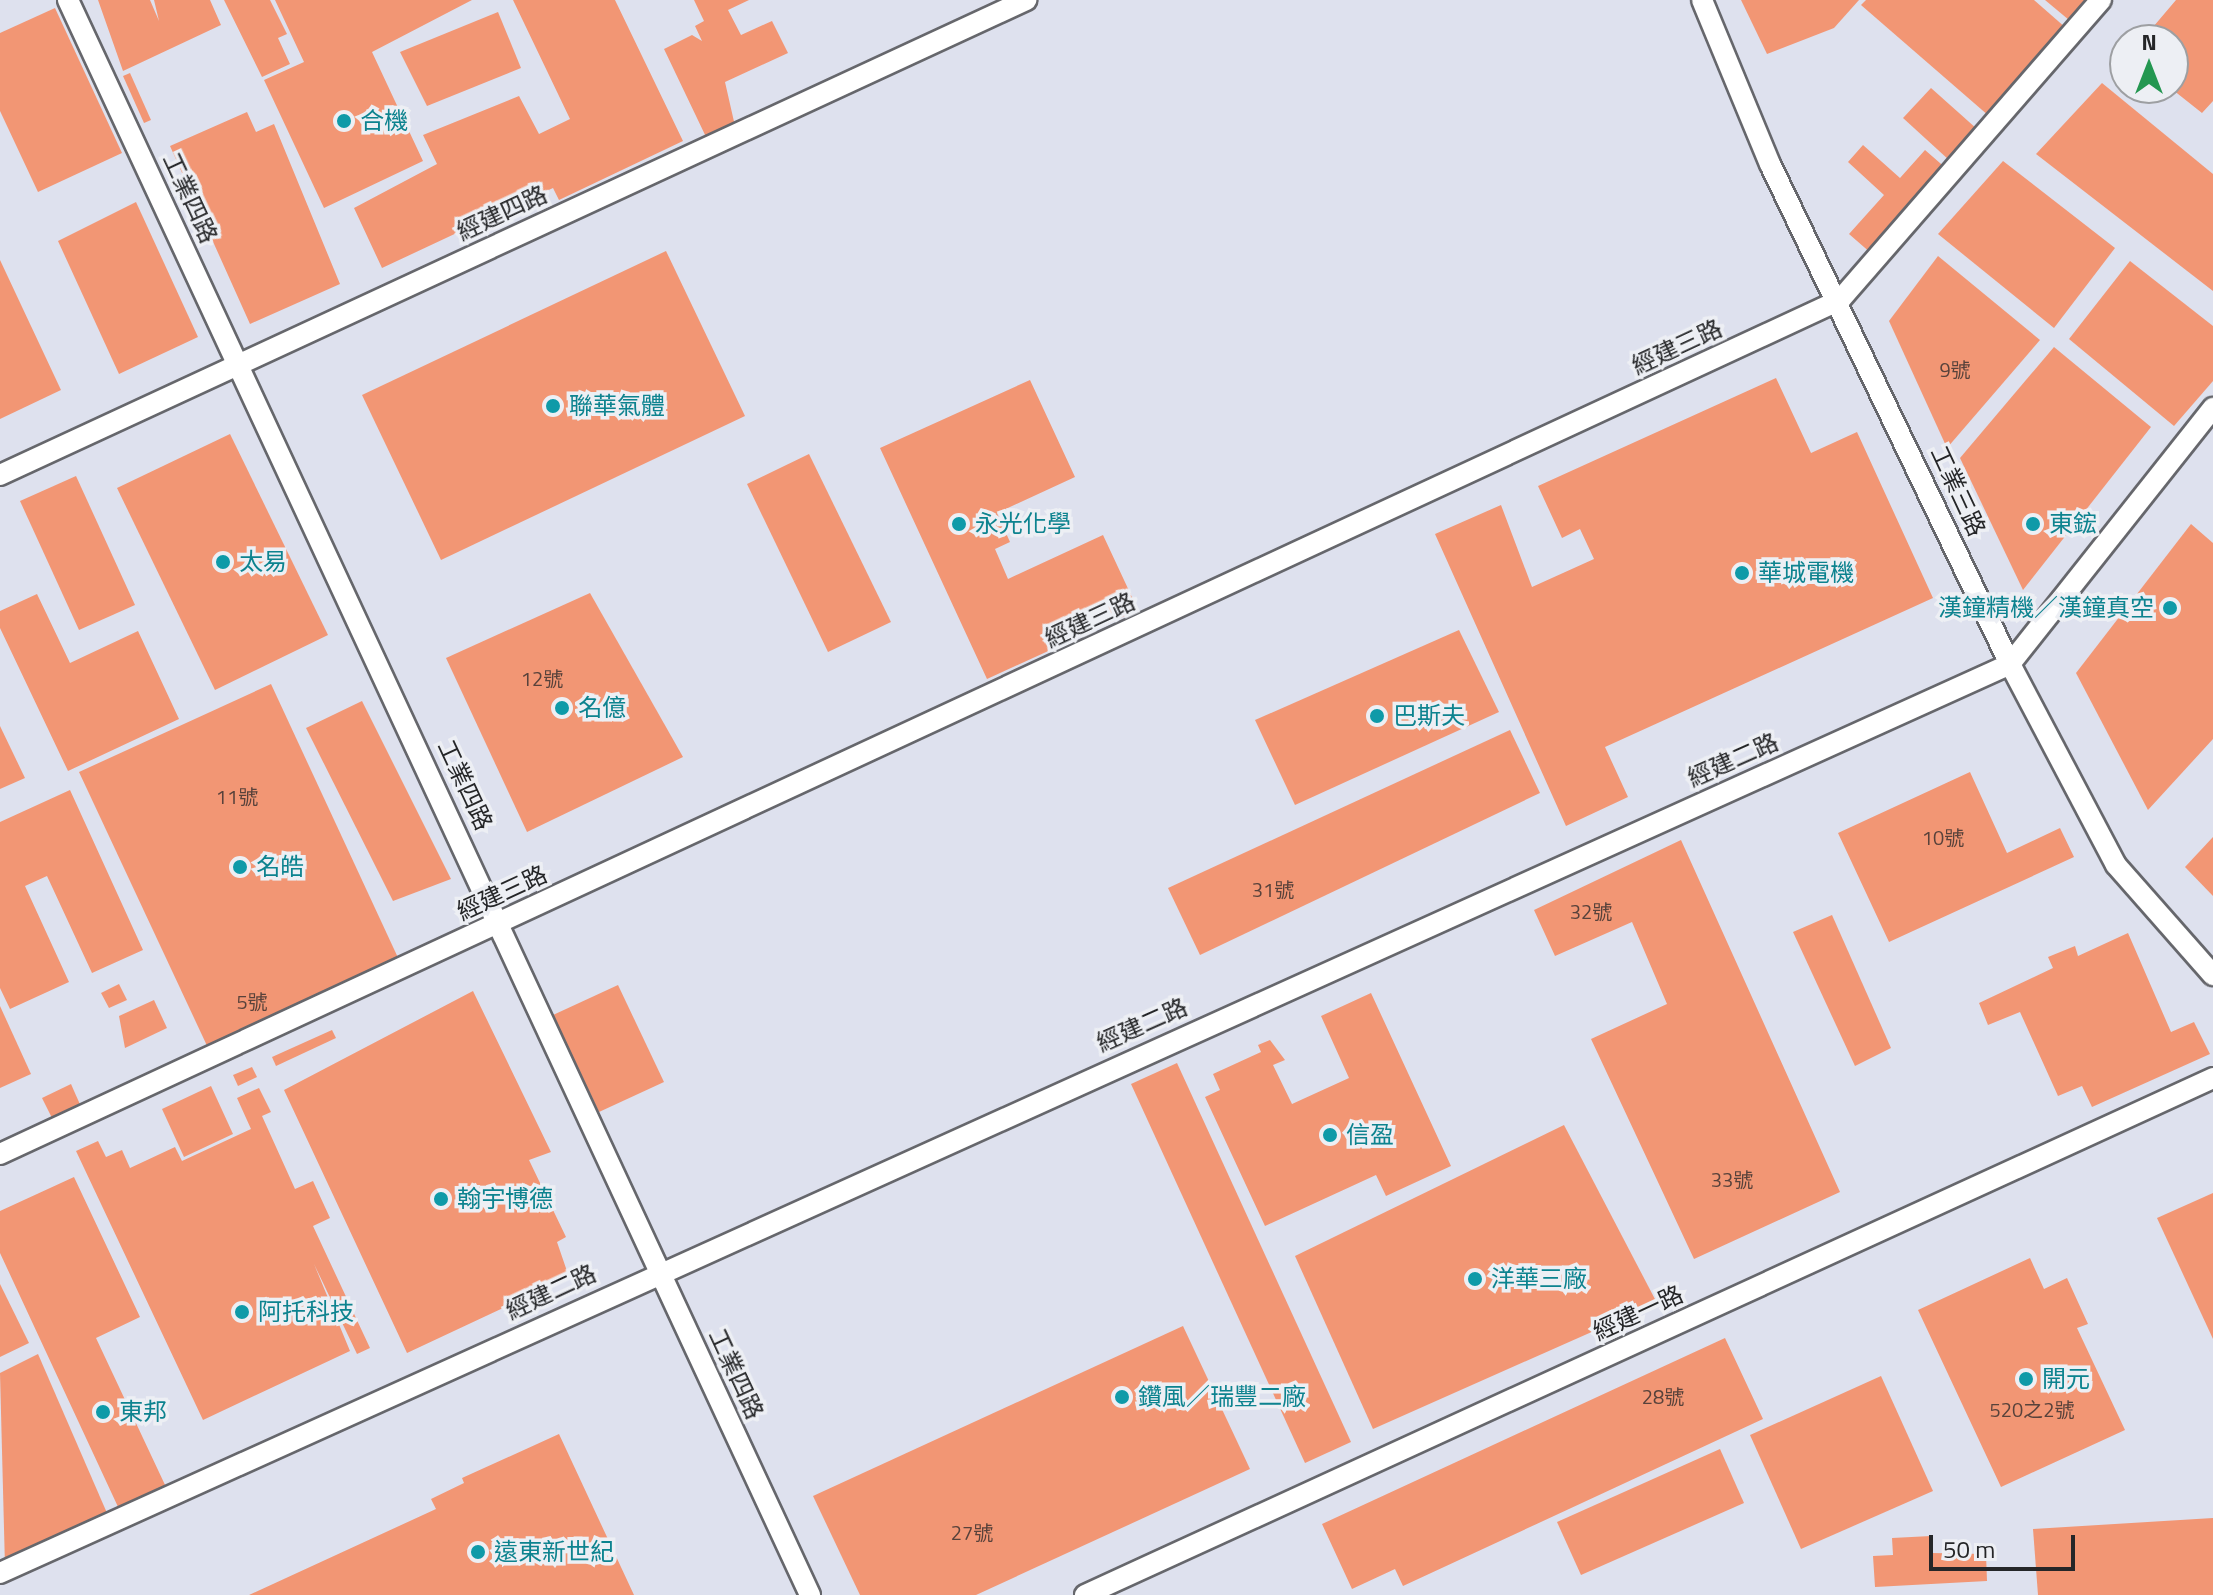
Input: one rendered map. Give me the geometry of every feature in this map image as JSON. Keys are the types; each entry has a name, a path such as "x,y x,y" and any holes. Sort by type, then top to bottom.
{"street":[{"name":"工業四路","path":"68,0 501,922 810,1595"},
{"name":"經建四路","path":"0,475 1026,0"},
{"name":"工業三路","path":"1702,0 1770,164 1840,300 2010,664 2116,865 2213,975"},
{"name":"經建三路","path":"0,1154 1840,300 2101,0"},
{"name":"經建二路","path":"0,1573 659,1271 2010,664 2213,408"},
{"name":"經建一路","path":"1085,1595 2213,1078"}],"shaded area":[{"path":"0,0 2213,0 2213,1595 0,1595"}],"building":[{"path":"98,0 150,0 159,21 154,0 210,0 221,25 123,71"},
{"path":"224,0 270,0 287,34 278,38 290,64 262,77"},
{"name":"合機","path":"275,0 472,0 372,52 423,161 324,208 264,80 304,62"},
{"path":"513,0 615,0 683,141 559,200 553,188 382,268 354,208 437,164 423,135 519,96 539,134 570,119"},
{"path":"694,0 749,0 728,10 741,35 772,21 788,53 725,82 735,126 707,139 664,49 692,35 702,41 695,26 704,21"},
{"path":"1741,0 1859,0 1834,28 1767,54"},
{"path":"1866,0 2034,0 2066,28 1989,116 1861,5"},
{"path":"2045,0 2086,0 2069,20"},
{"path":"2176,0 2213,0 2213,101 2202,113 2189,103 2189,24 2156,24"},
{"path":"55,8 122,153 38,192 0,111 0,33"},
{"path":"498,12 521,68 427,106 400,52"},
{"path":"130,73 151,120 144,123 123,76"},
{"path":"2102,83 2109,89 2109,104 2128,104 2213,174 2213,291 2036,154"},
{"path":"1931,88 1977,129 1949,160 1903,118"},
{"path":"247,112 256,132 274,124 340,284 250,324 170,146"},
{"path":"1863,145 1900,178 1925,150 1948,170 1872,254 1849,234 1884,195 1848,162"},
{"path":"2003,161 2115,248 2054,328 1938,234"},
{"path":"136,202 198,337 119,374 58,241"},
{"name":"聯華氣體","path":"666,251 745,416 441,560 362,395"},
{"path":"1938,256 2040,340 1947,448 1889,321"},
{"path":"0,260 61,390 0,419"},
{"path":"2130,261 2213,326 2213,381 2174,426 2069,339"},
{"name":"東鋐","path":"2054,347 2151,427 2023,590 1960,458"},
{"name":"華城電機","path":"1776,378 1811,453 1857,432 1933,598 1605,747 1628,797 1566,826 1435,534 1501,505 1532,587 1594,559 1580,529 1562,538 1538,486"},
{"name":"永光化學","path":"1030,380 1075,477 997,513 1010,542 995,549 1008,579 1103,535 1138,610 987,679 880,448"},
{"name":"太易","path":"230,434 328,635 215,690 117,488"},
{"path":"809,454 891,622 828,652 747,484"},
{"path":"76,476 135,605 79,630 20,501"},
{"name":"漢鐘精機／漢鐘真空","path":"2191,524 2213,543 2213,739 2148,810 2076,673"},
{"name":"名億","path":"590,593 683,757 527,832 446,658"},
{"path":"37,594 70,663 138,631 179,719 68,771 0,628 0,611"},
{"name":"巴斯夫","path":"1459,630 1499,712 1295,805 1255,720"},
{"name":"名皓","path":"271,684 400,962 209,1050 79,772"},
{"path":"362,701 451,879 393,901 306,728"},
{"path":"0,726 25,778 0,789"},
{"path":"1510,730 1540,793 1200,955 1168,888"},
{"path":"1970,772 2007,853 2060,828 2074,857 1889,942 1838,833"},
{"path":"70,790 143,950 92,973 47,876 25,886 69,982 10,1009 0,988 0,822"},
{"path":"2213,837 2213,896 2185,867"},
{"path":"1681,840 1840,1192 1694,1259 1591,1039 1667,1004 1632,922 1555,956 1534,910"},
{"path":"1832,915 1891,1048 1855,1066 1793,932"},
{"path":"2128,933 2171,1032 2194,1022 2210,1054 2092,1107 2082,1086 2058,1096 2020,1012 1988,1025 1979,1003 2053,968 2048,957 2075,946 2078,956"},
{"path":"119,984 127,1000 109,1008 101,993"},
{"path":"618,985 664,1082 599,1112 553,1015"},
{"name":"翰宇博德","path":"473,991 551,1152 529,1160 566,1237 557,1242 569,1277 407,1353 284,1090"},
{"name":"信盈","path":"1371,993 1451,1166 1386,1196 1376,1175 1265,1226 1205,1097 1220,1090 1213,1074 1261,1052 1258,1045 1270,1040 1285,1060 1273,1065 1292,1104 1349,1078 1321,1016"},
{"path":"154,1000 167,1028 125,1048 119,1016"},
{"path":"0,1006 31,1074 0,1088"},
{"path":"332,1030 336,1038 276,1066 272,1057"},
{"path":"1177,1063 1351,1442 1305,1463 1131,1084"},
{"path":"252,1067 257,1077 238,1086 233,1075"},
{"path":"71,1084 82,1109 54,1122 42,1098"},
{"path":"211,1086 233,1134 184,1157 162,1109"},
{"name":"阿托科技","path":"259,1088 271,1112 262,1116 295,1189 313,1181 330,1218 313,1226 370,1348 357,1354 314,1264 350,1351 203,1420 76,1151 98,1141 106,1157 122,1150 130,1168 175,1147 182,1161 251,1129 237,1098"},
{"name":"洋華三廠","path":"1564,1125 1657,1303 1373,1429 1295,1256"},
{"name":"東邦","path":"74,1177 140,1317 96,1338 166,1487 119,1509 0,1253 0,1211"},
{"path":"2213,1193 2213,1339 2157,1218"},
{"name":"開元","path":"2030,1258 2044,1289 2067,1278 2088,1324 2077,1328 2125,1430 2001,1487 1918,1310"},
{"path":"0,1284 29,1343 0,1357"},
{"name":"鑽風／瑞豐二廠","path":"1183,1326 1250,1469 976,1595 860,1595 813,1496"},
{"path":"1725,1338 1763,1419 1403,1586 1395,1569 1352,1589 1322,1524"},
{"path":"38,1354 110,1520 5,1567 0,1373"},
{"path":"1881,1376 1933,1491 1801,1549 1750,1435"},
{"name":"遠東新世紀","path":"559,1434 634,1595 249,1595 436,1509 431,1499 464,1483 462,1478"},
{"path":"1720,1449 1744,1503 1581,1575 1557,1522"},
{"path":"2213,1518 2213,1595 2038,1595 2033,1529"},
{"path":"1931,1536 1932,1553 1986,1554 1987,1581 1875,1587 1873,1556 1893,1555 1892,1538"}],"place":[{"name":"合機","path":"344,121"},
{"name":"聯華氣體","path":"553,406"},
{"name":"永光化學","path":"959,524"},
{"name":"東鋐","path":"2033,524"},
{"name":"太易","path":"223,562"},
{"name":"華城電機","path":"1742,573"},
{"name":"漢鐘精機／漢鐘真空","path":"2170,608"},
{"name":"名億","path":"562,708"},
{"name":"巴斯夫","path":"1377,716"},
{"name":"名皓","path":"240,867"},
{"name":"信盈","path":"1330,1135"},
{"name":"翰宇博德","path":"441,1199"},
{"name":"洋華三廠","path":"1475,1279"},
{"name":"阿托科技","path":"242,1312"},
{"name":"開元","path":"2026,1379"},
{"name":"鑽風／瑞豐二廠","path":"1122,1397"},
{"name":"東邦","path":"103,1412"},
{"name":"遠東新世紀","path":"478,1552"}]}
